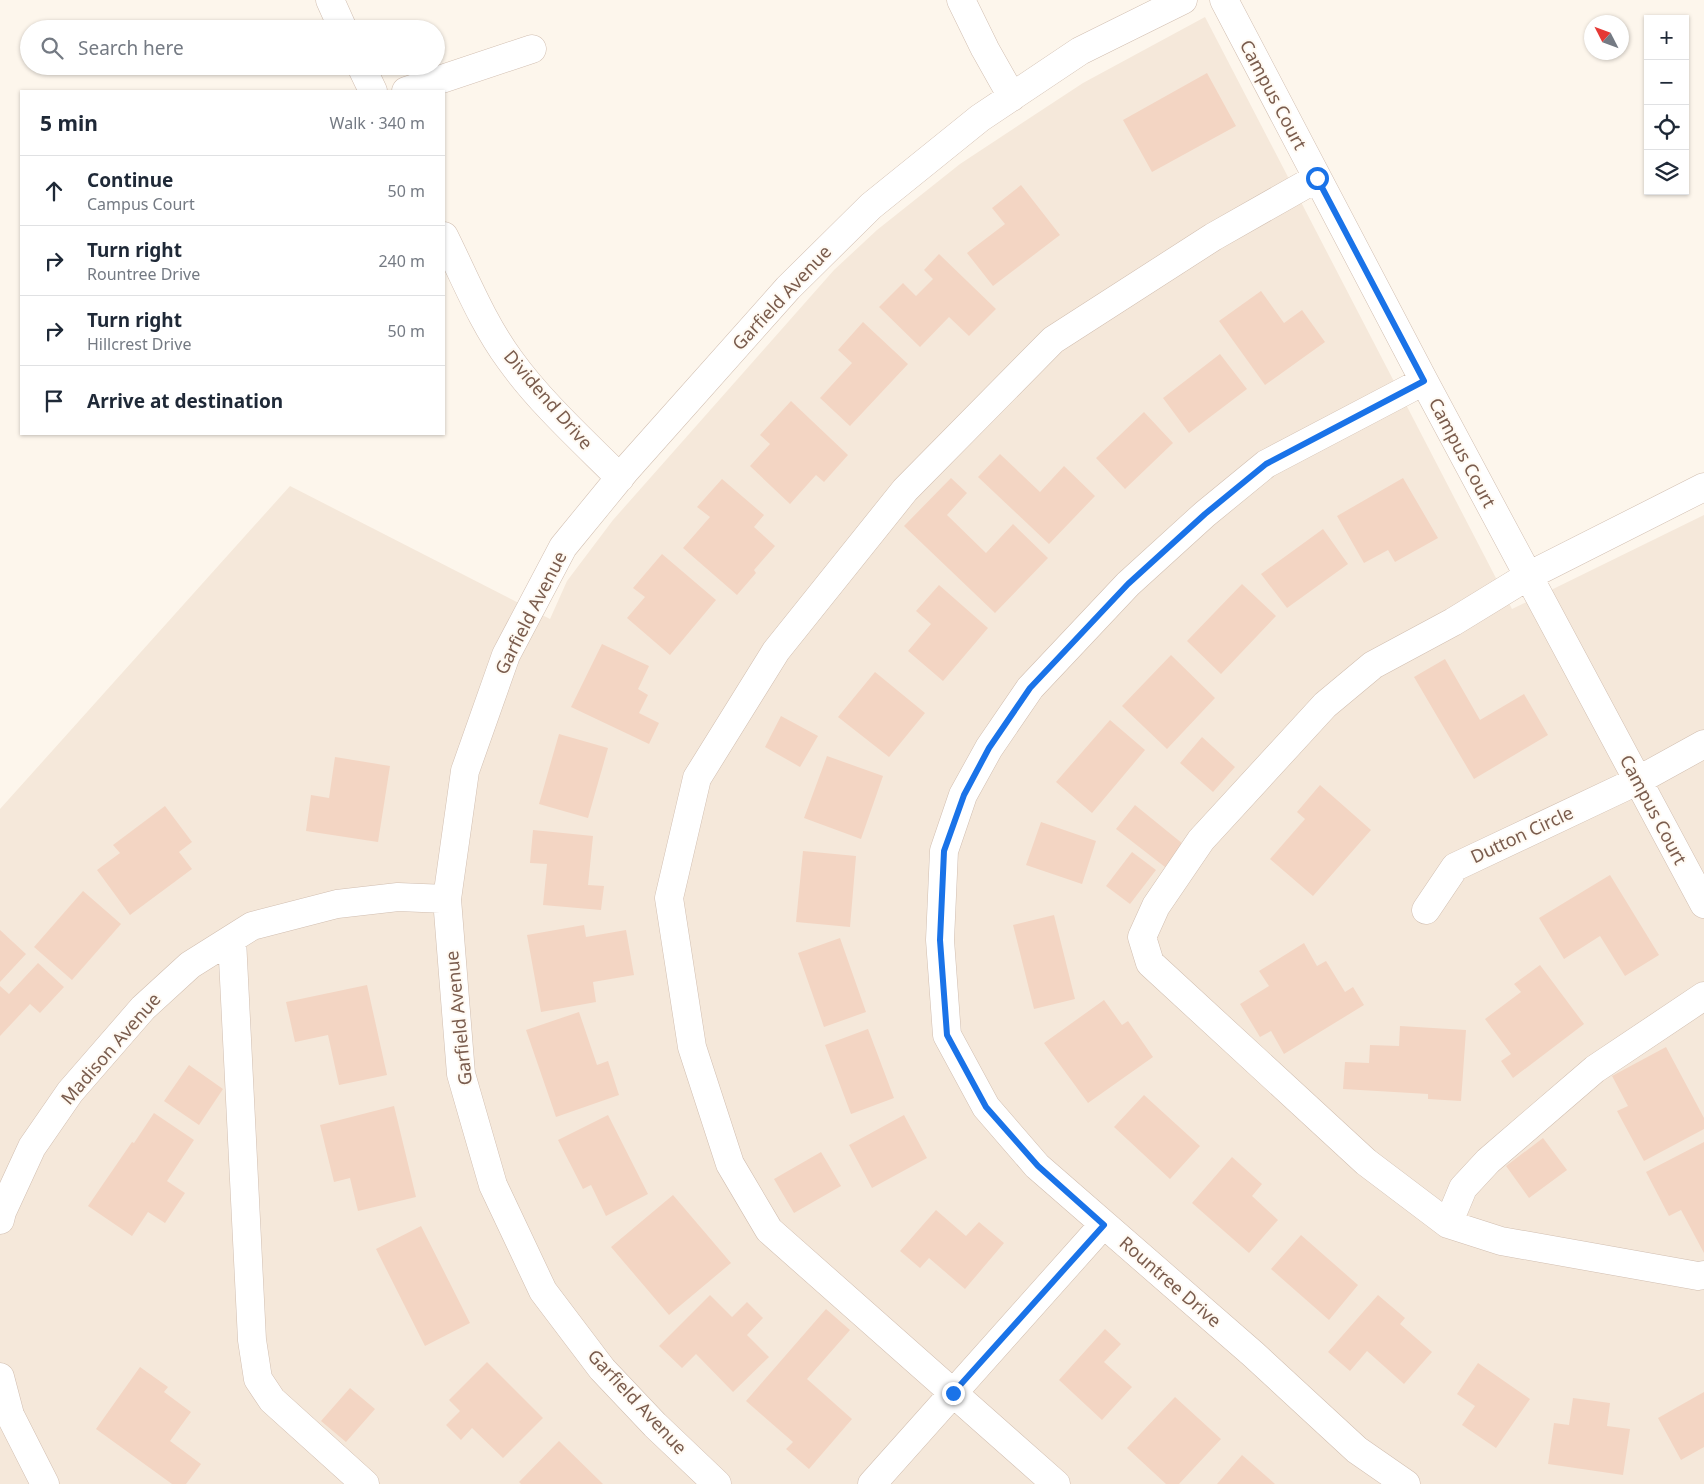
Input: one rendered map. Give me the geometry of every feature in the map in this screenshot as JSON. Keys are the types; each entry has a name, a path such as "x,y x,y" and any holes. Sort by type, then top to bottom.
{"street":[{"path":"330,0 339,20"},
{"path":"961,0 984,49 1012,97"},
{"name":"Garfield Avenue","path":"717,1484 602,1369 544,1290 493,1185 461,1074 447,899 465,772 506,655 563,547 620,478 788,288 871,206 980,118 1080,52 1184,0"},
{"name":"Campus Court","path":"1224,0 1424,381 1704,904"},
{"path":"409,90 532,49"},
{"path":"365,75 373,90"},
{"path":"1056,1484 769,1230 730,1164 692,1046 670,898 697,778 776,651 905,490 1053,340 1213,237 1317,178"},
{"name":"Dividend Drive","path":"445,238 477,306 510,361 560,417 620,478"},
{"name":"Rountree Drive","path":"1406,1484 1356,1450 1253,1354 1038,1166 986,1107 947,1035 940,940 944,851 964,795 989,748 1030,688 1128,584 1205,514 1266,464 1424,381"},
{"path":"1704,487 1528,576 1453,622 1373,665 1325,705 1201,840 1156,906 1142,937 1150,963 1366,1162 1448,1224 1501,1241 1698,1276 1704,1275"},
{"name":"Dutton Circle","path":"1426,910 1455,867 1637,781 1704,744"},
{"name":"Madison Avenue","path":"0,1220 32,1146 70,1092 143,1008 190,965 252,926 337,904 398,898 447,899"},
{"path":"232,939 252,1340 258,1379 272,1400 365,1484"},
{"path":"1448,1224 1463,1188 1488,1161 1595,1069 1704,996"},
{"path":"872,1484 1104,1225"},
{"path":"0,1377 10,1415 45,1484"}],"shaded area":[{"path":"1205,17 1512,609 1704,515 1704,1484 0,1484 0,809 290,486 550,619 567,581 613,520 834,270 877,230 960,164 1083,83"}],"building":[{"path":"1207,73 1236,126 1152,172 1123,120"},
{"path":"1021,185 1060,235 993,286 967,253 1005,224 992,208"},
{"path":"939,254 996,309 969,336 949,317 920,347 879,307 903,283 916,296 933,279 924,270"},
{"path":"1261,291 1284,323 1302,310 1325,342 1265,385 1219,321"},
{"path":"863,322 908,364 850,426 820,398 852,363 838,350"},
{"path":"1220,354 1247,389 1189,433 1163,398"},
{"path":"791,401 848,455 824,482 816,475 790,504 750,466 770,444 760,435"},
{"path":"1144,412 1173,443 1125,489 1096,458"},
{"path":"1000,454 1040,492 1064,466 1095,496 1049,544 978,477"},
{"path":"951,478 967,493 947,515 986,553 1013,524 1048,558 995,613 904,526"},
{"path":"1403,478 1438,538 1395,562 1388,550 1364,563 1337,516"},
{"path":"722,479 764,515 754,527 775,546 754,570 756,573 737,595 683,548 710,517 697,507"},
{"path":"1323,529 1348,564 1287,608 1261,574"},
{"path":"662,554 716,600 670,655 627,618 645,597 633,588"},
{"path":"1242,584 1276,616 1221,674 1187,641"},
{"path":"939,585 988,628 943,681 908,651 931,624 916,611"},
{"path":"602,644 649,666 638,689 648,695 639,713 659,723 649,744 571,707"},
{"path":"1171,655 1215,698 1167,749 1122,706"},
{"path":"1445,659 1480,720 1524,694 1548,735 1474,779 1414,677"},
{"path":"875,672 925,713 889,757 838,717"},
{"path":"781,716 818,736 800,767 765,747"},
{"path":"1110,720 1145,750 1092,813 1056,782"},
{"path":"559,734 608,748 588,818 539,804"},
{"path":"1202,737 1235,767 1213,792 1180,763"},
{"path":"827,756 883,776 861,839 804,818"},
{"path":"335,757 390,766 378,842 306,831 311,795 329,798"},
{"path":"1320,785 1371,830 1313,896 1270,859 1305,819 1297,812"},
{"path":"1135,805 1183,844 1165,867 1116,829"},
{"path":"165,806 192,842 179,852 192,869 130,915 97,870 120,853 113,845"},
{"path":"1041,822 1096,841 1082,884 1026,865"},
{"path":"533,830 593,836 588,885 604,886 601,910 543,905 547,864 530,863"},
{"path":"803,851 856,856 850,927 796,922"},
{"path":"1132,852 1156,870 1130,904 1106,886"},
{"path":"1610,875 1659,955 1625,976 1600,936 1564,959 1539,918"},
{"path":"83,891 121,924 72,980 34,947"},
{"path":"1054,915 1075,999 1034,1009 1013,925"},
{"path":"584,925 586,937 626,930 634,975 593,982 596,1002 541,1012 527,935"},
{"path":"0,930 26,954 0,982"},
{"path":"840,938 866,1012 824,1027 798,953"},
{"path":"1304,943 1317,966 1326,961 1345,992 1353,987 1364,1005 1284,1054 1271,1031 1260,1037 1240,1004 1269,986 1259,971"},
{"path":"38,963 64,987 40,1013 30,1004 0,1036 0,986 9,994"},
{"path":"1540,965 1584,1024 1513,1078 1501,1061 1511,1054 1485,1019 1521,992 1514,984"},
{"path":"367,985 387,1075 339,1085 328,1035 295,1042 286,1002"},
{"path":"1104,1000 1122,1025 1128,1021 1153,1057 1088,1103 1044,1043"},
{"path":"579,1012 597,1065 608,1061 619,1095 556,1117 526,1030"},
{"path":"1400,1026 1466,1030 1461,1101 1428,1099 1428,1094 1343,1089 1345,1062 1369,1063 1370,1045 1399,1046"},
{"path":"868,1029 894,1098 851,1114 825,1045"},
{"path":"1666,1047 1704,1118 1704,1129 1644,1161 1617,1111 1628,1106 1612,1076"},
{"path":"189,1065 223,1089 199,1125 164,1101"},
{"path":"1144,1095 1200,1146 1170,1179 1114,1127"},
{"path":"394,1106 416,1197 358,1211 350,1178 334,1182 320,1125"},
{"path":"154,1113 194,1140 167,1181 185,1193 165,1223 148,1212 132,1236 88,1206"},
{"path":"608,1115 648,1194 606,1216 591,1185 583,1189 558,1140"},
{"path":"904,1115 927,1158 872,1188 849,1145"},
{"path":"1543,1138 1567,1170 1529,1198 1506,1166"},
{"path":"1704,1142 1704,1253 1681,1210 1669,1216 1646,1172"},
{"path":"821,1152 841,1186 794,1213 774,1179"},
{"path":"1232,1157 1262,1184 1252,1196 1278,1220 1249,1253 1192,1203"},
{"path":"673,1195 731,1263 669,1315 611,1247"},
{"path":"936,1210 966,1236 979,1222 1004,1243 965,1289 929,1258 920,1268 900,1251"},
{"path":"421,1226 470,1323 425,1346 376,1249"},
{"path":"1301,1235 1358,1285 1329,1320 1271,1269"},
{"path":"710,1295 732,1317 747,1302 763,1318 747,1335 769,1357 733,1392 696,1354 682,1368 659,1346"},
{"path":"1378,1295 1405,1318 1400,1324 1432,1352 1404,1384 1367,1351 1350,1371 1328,1352"},
{"path":"826,1309 850,1330 807,1379 852,1419 809,1469 786,1449 793,1442 746,1401"},
{"path":"1105,1329 1121,1344 1104,1362 1132,1387 1102,1420 1059,1380"},
{"path":"487,1362 543,1418 503,1458 472,1428 461,1440 446,1425 460,1411 449,1400"},
{"path":"1478,1363 1530,1399 1496,1448 1462,1425 1475,1406 1457,1394"},
{"path":"140,1367 168,1387 164,1392 191,1412 170,1441 201,1464 186,1484 172,1484 96,1429"},
{"path":"350,1388 375,1409 346,1442 321,1421"},
{"path":"1704,1392 1704,1447 1681,1460 1658,1418"},
{"path":"1175,1397 1221,1439 1179,1484 1166,1484 1127,1448"},
{"path":"1573,1398 1610,1403 1607,1426 1630,1429 1623,1475 1548,1464 1554,1423 1569,1425"},
{"path":"559,1441 603,1484 521,1484 519,1482"},
{"path":"1242,1455 1275,1484 1217,1484"}],"route":[{"path":"953,1393 1104,1225 1038,1166 986,1107 947,1035 940,940 944,851 964,795 989,748 1030,688 1128,584 1205,514 1266,464 1424,381 1317,178"}]}
